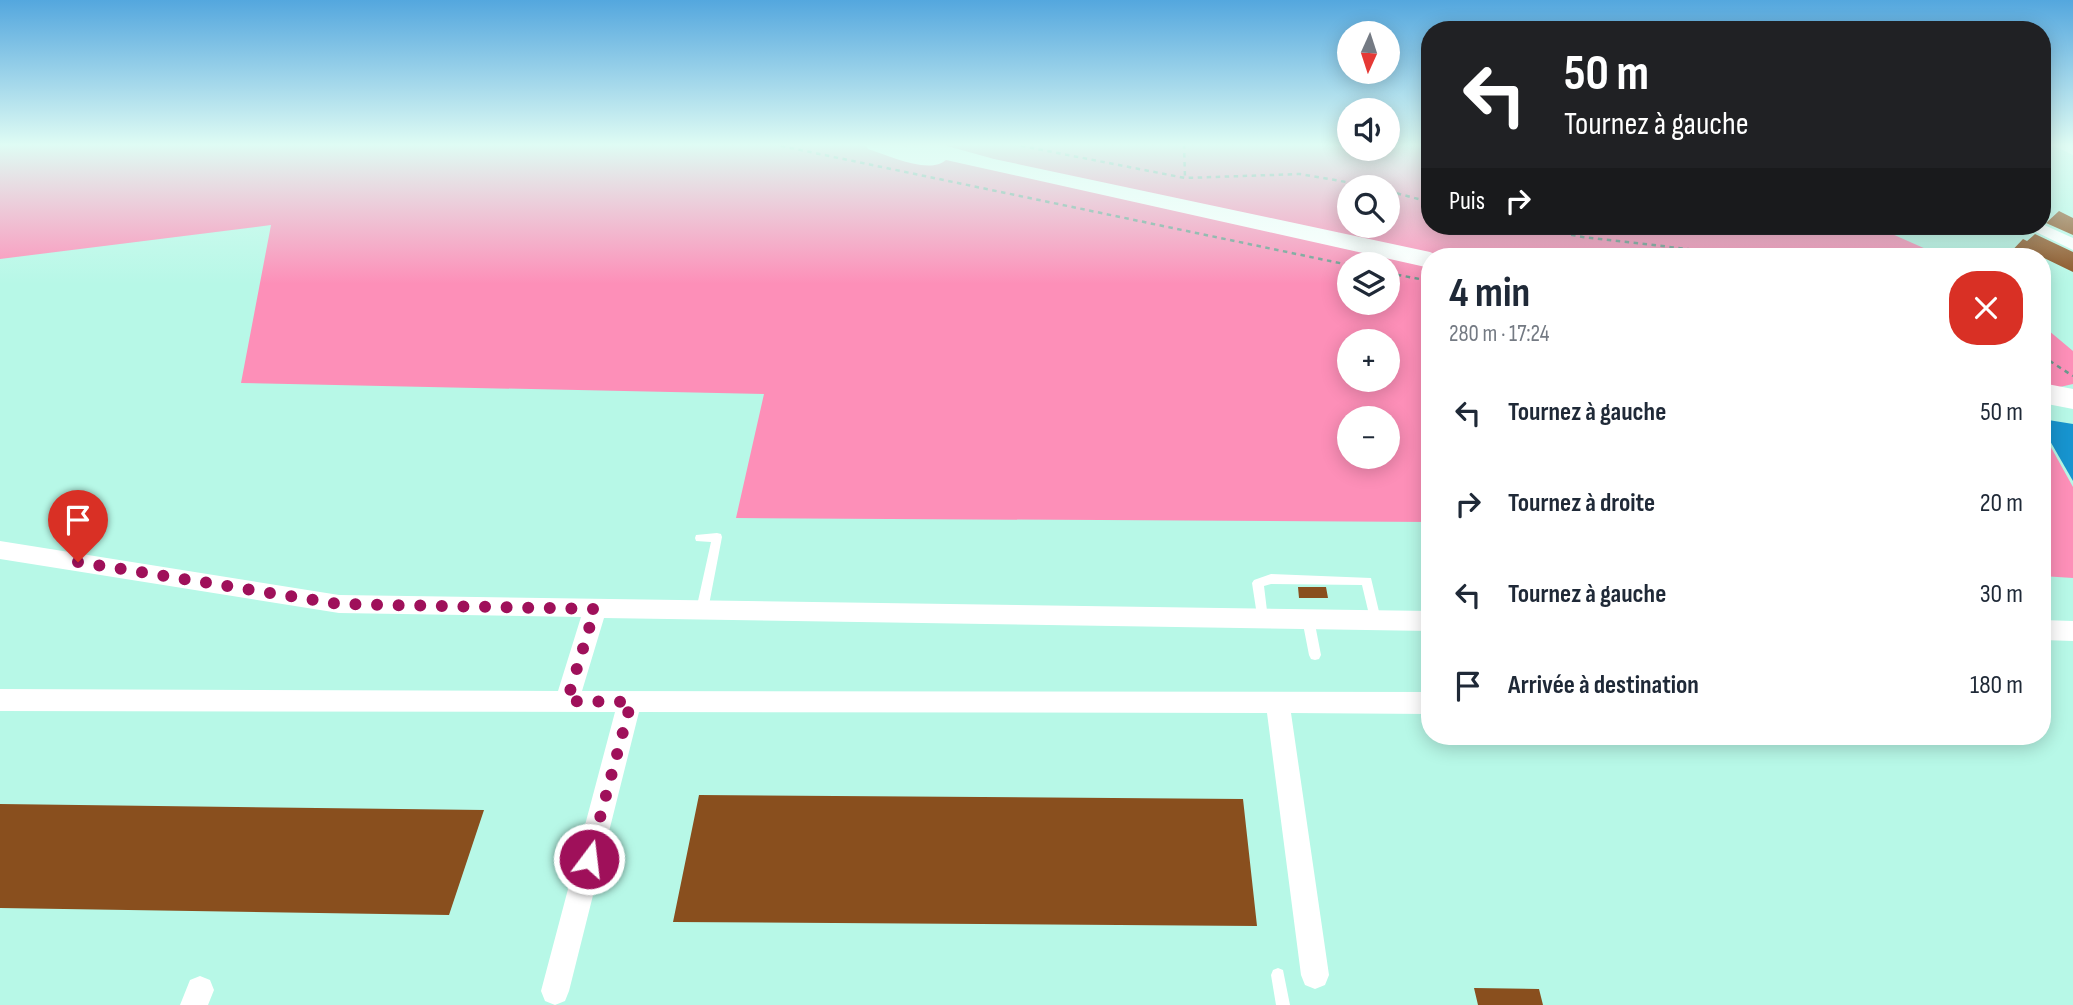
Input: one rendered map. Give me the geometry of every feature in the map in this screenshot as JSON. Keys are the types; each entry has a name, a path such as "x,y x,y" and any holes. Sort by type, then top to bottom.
{"main road":[{"path":"1110,191 1421,258"},
{"path":"2051,395 2073,400"}],"street":[{"path":"2051,234 2073,244"},
{"path":"0,550 339,604 1421,621"},
{"path":"567,701 595,609"},
{"path":"2051,630 2073,631"},
{"path":"0,700 1421,703"},
{"path":"555,991 631,702"},
{"path":"1278,703 1315,975"}],"lane":[{"path":"700,537 717,537 702,610"},
{"path":"1262,619 1258,583 1271,579 1367,582 1375,620"},
{"path":"1308,619 1315,655"},
{"path":"1279,975 1283,1005"}],"path":[{"path":"985,191 1337,263"},
{"path":"1400,194 1421,200"},
{"path":"1573,235 1679,248"},
{"path":"1400,275 1421,279"},
{"path":"2051,362 2073,376"}],"shaded area":[{"path":"0,191 1337,191 1337,238 1400,238 1400,191 1421,191 1421,235 1894,235 1924,248 1421,248 1421,522 736,518 764,394 241,383 271,225 0,259"},
{"path":"2051,333 2073,351 2073,384 2051,389"},
{"path":"2051,447 2073,487 2073,578 2051,577"}],"water":[{"path":"2051,420 2073,424 2073,481 2051,443"}],"building":[{"path":"2059,211 2073,218 2073,235 2051,225 2051,218"},
{"path":"2037,235 2073,252 2073,272 2051,261 2051,248 2014,248 2023,239 2027,241"},
{"path":"1298,587 1326,587 1328,598 1299,598"},
{"path":"699,795 1243,799 1257,926 673,922"},
{"path":"0,804 484,810 449,915 0,908"},
{"path":"1474,988 1539,989 1543,1005 1478,1005"}],"route":[{"path":"78,562 339,604 595,609 567,701 631,702 589,859"}]}
